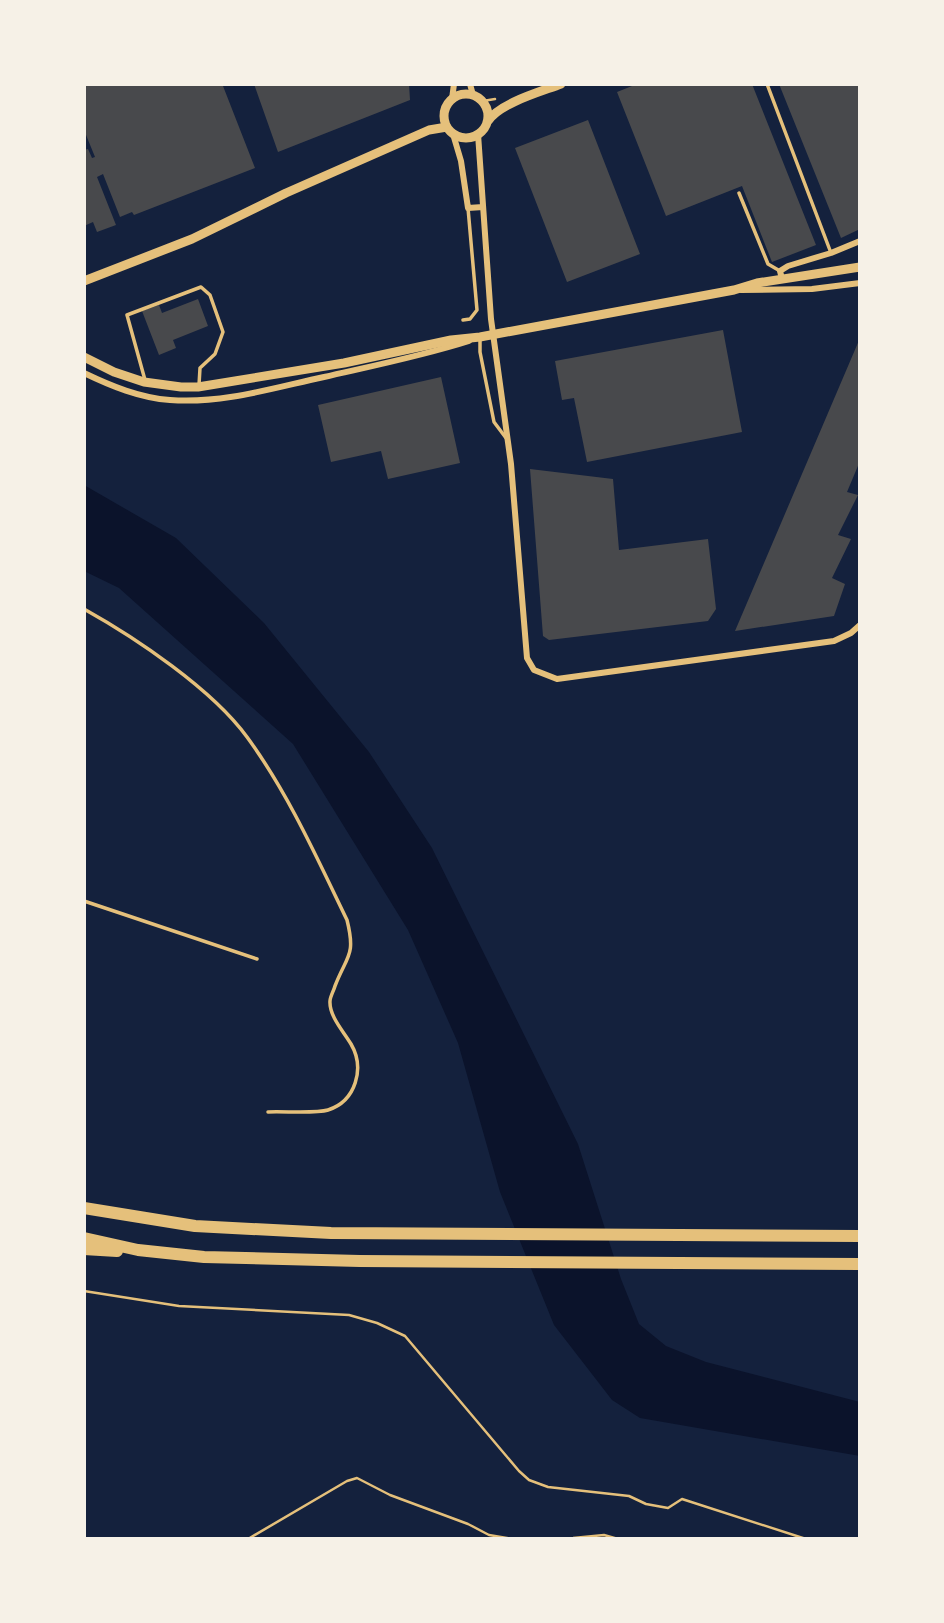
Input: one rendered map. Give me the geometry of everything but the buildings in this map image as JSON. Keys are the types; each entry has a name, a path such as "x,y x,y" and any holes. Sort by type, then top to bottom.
{"highway":[{"path":"84,1208 195,1226 331,1233 860,1236"},
{"path":"84,1238 138,1250"},
{"path":"84,1249 138,1250 204,1257 860,1264"}],"main road":[{"path":"429,130 450,131 466,138 478,135 496,112 561,84"},
{"path":"84,281 184,243 286,193 429,130 444,116 452,99 466,94 473,95 486,106 487,122"},
{"path":"444,116 450,131"},
{"path":"84,357 114,372 146,382 198,387 344,363 451,340 736,290 781,275 860,267"}],"street":[{"path":"452,99 454,84"},
{"path":"470,84 473,95"},
{"path":"450,131 461,161 468,208 483,207"},
{"path":"478,135 493,334 508,439 527,658 534,670 557,679 834,641 860,625"},
{"path":"781,275 788,266 860,241"},
{"path":"736,290 811,289 860,283"},
{"path":"84,373 150,397 187,401 231,398 391,362 480,337"}],"lane":[{"path":"767,84 831,253"},
{"path":"739,193 768,264 781,275"},
{"path":"463,320 470,318 477,310 468,208"},
{"path":"146,382 127,315 201,286 210,295 223,332 215,354 200,368 198,387"},
{"path":"480,337 480,352 494,422 508,439"},
{"path":"84,609 182,674 231,718 271,774 347,920 353,941 348,961 330,1001 334,1016 353,1048 359,1065 356,1085 328,1110 268,1112"},
{"path":"84,901 257,959"}],"path":[{"path":"84,1291 179,1306 349,1315 377,1323 404,1336 529,1480 548,1487 629,1496 646,1504 668,1508 681,1499 806,1539"},
{"path":"248,1539 347,1481 358,1478 390,1495 468,1524 489,1535 513,1539 596,1535 618,1539"}],"water":[{"path":"84,485 176,538 264,623 369,752 432,848 578,1144 621,1279 639,1324 666,1346 706,1362 860,1402 860,1456 640,1418 612,1400 554,1325 500,1192 458,1043 408,930 293,744 119,588 84,571"}]}
